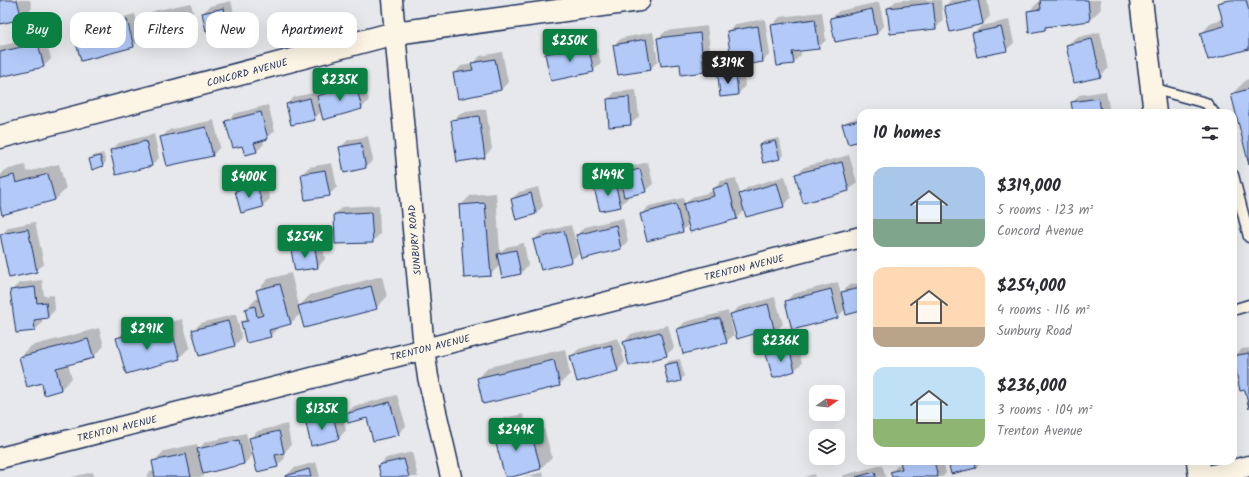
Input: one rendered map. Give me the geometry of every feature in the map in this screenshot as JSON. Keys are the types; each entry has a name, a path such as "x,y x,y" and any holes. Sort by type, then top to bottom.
{"street":[{"name":"SUNBURY ROAD","path":"392,0 424,349 428,377 451,477"},
{"name":"CONCORD AVENUE","path":"0,137 395,32 639,0"},
{"path":"1141,0 1155,109"},
{"name":"TRENTON AVENUE","path":"0,458 857,239"},
{"path":"1198,465 1200,477"},
{"path":"1205,477 1249,466"}],"lane":[{"path":"1152,88 1206,103 1211,109"},
{"path":"1237,190 1249,237"},
{"path":"1237,309 1249,305"}],"building":[{"path":"0,0 17,0 20,12 12,12 12,21 0,24"},
{"path":"971,0 978,0 983,24 950,32 944,6"},
{"path":"1040,0 1088,0 1090,21 1045,27 1045,30 1029,33 1027,11 1041,9"},
{"path":"1230,0 1246,0 1249,11 1249,49 1208,60 1200,33 1224,26 1218,3"},
{"path":"933,3 936,29 890,34 887,8"},
{"path":"224,8 225,12 206,12"},
{"path":"872,9 877,34 835,42 830,18"},
{"path":"206,12 206,31 202,13"},
{"path":"815,19 819,49 792,52 794,64 777,66 771,25"},
{"path":"126,20 134,47 81,61 78,48 126,48"},
{"path":"758,26 763,62 732,67 727,31"},
{"path":"1001,27 1007,51 977,57 972,33"},
{"path":"700,33 704,72 681,75 680,64 661,66 657,38"},
{"path":"646,39 651,70 618,75 613,45"},
{"path":"1092,39 1101,77 1074,83 1066,45"},
{"path":"588,45 594,72 551,81 545,54"},
{"path":"17,48 39,48 44,67 0,77 0,52"},
{"path":"495,59 501,90 458,99 453,73 473,70 471,63"},
{"path":"736,73 738,95 720,97 718,75"},
{"path":"356,85 362,109 323,120 317,96"},
{"path":"1249,89 1249,165 1237,118 1237,109 1235,109 1231,94"},
{"path":"629,97 631,125 609,127 607,99"},
{"path":"310,98 315,120 291,125 286,104"},
{"path":"1099,98 1100,109 1072,109 1071,102"},
{"path":"261,112 268,139 254,143 257,152 245,155 242,146 233,148 225,121"},
{"path":"479,116 485,158 457,162 451,120"},
{"path":"857,121 857,142 848,144 842,124"},
{"path":"206,127 213,156 167,166 160,137"},
{"path":"146,141 152,166 116,175 110,150"},
{"path":"775,141 780,159 763,163 759,145"},
{"path":"361,143 366,168 344,173 339,147"},
{"path":"100,156 103,166 92,170 89,159"},
{"path":"842,162 849,191 803,203 795,174"},
{"path":"640,169 646,192 624,197 619,174"},
{"path":"325,170 330,196 305,200 301,174"},
{"path":"48,174 55,200 2,215 0,206 0,179 14,175 16,183"},
{"path":"615,183 621,207 600,211 594,188"},
{"path":"777,183 784,207 746,217 739,194"},
{"path":"728,184 737,219 690,232 683,204 714,196 712,189"},
{"path":"257,185 263,207 241,213 235,191"},
{"path":"531,193 536,214 516,220 511,199"},
{"path":"485,203 491,276 464,278 459,205"},
{"path":"676,204 683,232 647,241 640,214"},
{"path":"371,212 373,243 335,244 334,214"},
{"path":"616,225 621,249 582,259 576,235"},
{"path":"28,229 37,272 9,278 0,234"},
{"path":"564,231 572,262 541,270 533,240"},
{"path":"315,247 318,268 295,271 291,250"},
{"path":"516,250 521,274 502,278 497,254"},
{"path":"280,284 291,324 269,330 271,337 246,343 241,322 248,321 245,309 255,306 257,317 263,315 256,290"},
{"path":"371,286 377,309 304,328 298,306"},
{"path":"35,287 37,303 46,302 48,318 34,320 35,331 16,333 10,290"},
{"path":"831,289 838,318 792,330 785,301"},
{"path":"857,289 857,312 846,315 841,292"},
{"path":"768,304 775,333 759,337 757,333 737,339 730,314"},
{"path":"720,318 727,343 683,354 677,329"},
{"path":"228,321 235,346 199,356 192,330"},
{"path":"171,329 180,359 126,374 116,338 132,334 133,339"},
{"path":"660,332 667,356 629,366 623,342"},
{"path":"88,339 94,358 56,368 61,390 44,395 42,383 27,387 19,357"},
{"path":"611,345 618,371 577,382 570,356"},
{"path":"789,348 795,371 773,378 766,354"},
{"path":"1249,353 1249,409 1245,390 1240,391 1237,376 1237,355"},
{"path":"554,360 560,386 483,404 477,378"},
{"path":"677,362 681,381 668,384 664,365"},
{"path":"390,402 399,435 373,441 367,418 348,423 345,414"},
{"path":"333,416 339,439 311,446 306,423"},
{"path":"512,424 516,440 532,436 541,469 512,477 505,477 492,429"},
{"path":"279,431 284,453 275,455 278,467 257,472 249,438"},
{"path":"239,440 244,464 203,474 197,449"},
{"path":"186,454 191,477 155,477 152,461"},
{"path":"404,459 409,477 381,477 378,465"},
{"path":"901,465 935,465 938,477 892,477 890,472 902,469"},
{"path":"949,465 976,465 976,468 951,474"},
{"path":"309,469 311,477 285,477 285,476"},
{"path":"875,472 876,477 856,477"}]}
